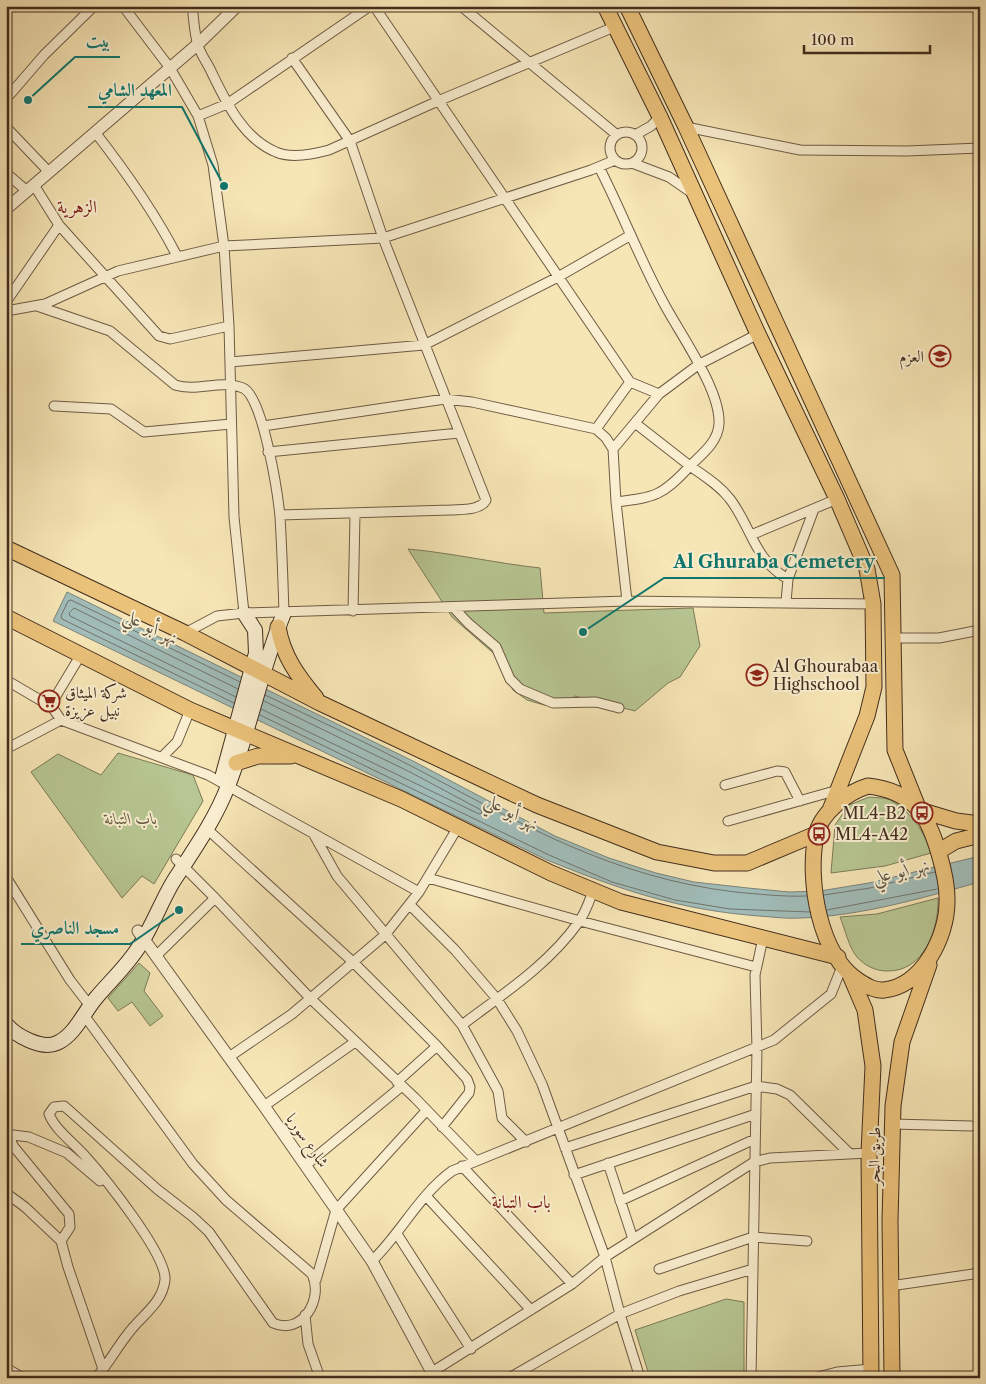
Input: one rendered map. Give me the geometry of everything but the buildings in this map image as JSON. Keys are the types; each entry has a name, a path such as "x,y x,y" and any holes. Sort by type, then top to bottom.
{"main road":[{"path":"605,6 660,117 758,334 838,502 867,569 873,604 874,687 867,716 838,790 830,810 816,834 814,879 820,922 828,942 844,965"},
{"path":"6,607 115,663 242,724 302,756 401,799 593,892 620,902 763,938 844,965 875,988 882,990 899,987 920,972 939,941 945,922 948,901 939,852 931,831 919,810 904,776 895,750 892,575 686,127 627,6"},
{"path":"838,502 858,499"},
{"path":"6,548 185,633 255,676 320,703 537,805 657,852 714,863 747,863 816,834"},
{"path":"244,613 253,623 257,638 255,676"},
{"path":"6,617 190,710 242,724"},
{"path":"6,1024 25,1038 45,1045 51,1045 70,1034 90,1006 130,959 141,934 151,902 206,828 224,784 255,676 281,620"},
{"path":"281,620 288,660 295,673 320,703"},
{"path":"180,863 236,762 242,724"},
{"path":"236,762 258,756 302,756"},
{"path":"830,810 852,790 868,786 892,791 919,810 956,821 980,824"},
{"path":"939,852 956,841 980,835"},
{"name":"طريق البحر","path":"892,1378 890,1286 892,1124 902,1042 916,998 939,941"},
{"name":"طريق البحر","path":"844,965 865,1010 873,1066 869,1153 871,1373"}],"street":[{"path":"6,98 44,55 94,6"},
{"path":"123,6 170,68 198,116 213,165 224,246 230,326 234,517 244,613"},
{"path":"192,6 198,44 227,104 245,128 262,144 276,153 316,154 614,27"},
{"path":"6,209 198,44 237,6"},
{"path":"198,116 227,104 370,6"},
{"path":"374,6 507,198 558,277 630,382 659,394"},
{"path":"461,6 617,135"},
{"path":"280,515 450,510 483,505 486,498 382,238 350,141 292,58"},
{"path":"635,135 651,126 660,117"},
{"path":"6,127 48,171"},
{"path":"686,127 800,150 907,151 980,148"},
{"path":"95,132 131,177 159,220 177,256"},
{"path":"632,163 639,156 641,147 635,135 626,132 617,135 610,147 615,160 623,164 632,163 669,177 697,197"},
{"path":"6,311 37,306 118,271 224,246 382,238 507,198 615,160"},
{"path":"599,167 660,297 712,386 719,422 718,434 714,441 668,489 657,495 616,502"},
{"path":"6,173 31,188 59,225 155,332 164,338 177,338 230,326"},
{"path":"6,302 59,225"},
{"path":"230,362 424,345 558,277 631,235"},
{"path":"37,306 110,331 175,385 187,388 231,385 243,388 251,393 263,426 280,515 281,620"},
{"path":"613,449 659,394 698,365 758,334"},
{"path":"596,428 630,382"},
{"path":"263,426 445,399 472,402 596,428 613,449 616,502 627,601"},
{"path":"54,406 111,409 144,432 231,424"},
{"path":"635,423 728,497 765,562 776,572 788,579"},
{"path":"268,452 459,433"},
{"path":"751,535 814,509 838,502"},
{"path":"786,602 788,579 814,509"},
{"path":"353,611 355,514"},
{"path":"185,633 217,616 244,613 281,620 353,611 627,601 873,604"},
{"path":"453,607 496,647 510,679 520,689 553,703 596,702 619,708"},
{"path":"893,638 939,638 980,630"},
{"path":"52,707 58,690 80,656"},
{"path":"6,680 52,707 60,720 192,768 419,892"},
{"path":"162,757 177,742 190,710"},
{"path":"6,749 60,720"},
{"path":"725,785 777,771 785,772 800,801"},
{"path":"728,821 838,790"},
{"path":"229,1057 311,999 385,935 419,892 458,827"},
{"path":"206,828 353,962 437,1046 467,1079 470,1087 469,1093 442,1126"},
{"path":"313,833 337,876 462,1025 498,1091 502,1118 526,1142"},
{"path":"180,863 311,999 476,1160"},
{"path":"6,877 70,980 90,1006 193,1164 226,1200 290,1253 316,1280"},
{"path":"428,878 580,921 756,967"},
{"path":"462,1025 536,968 580,921 593,892"},
{"path":"157,954 215,898"},
{"path":"410,905 455,950 497,999 517,1031 542,1084 557,1130 605,1257 640,1378"},
{"name":"شارع سوريا","path":"141,934 157,954 372,1261 434,1375"},
{"path":"751,1378 757,1049 754,976 763,938"},
{"path":"372,1261 445,1176 476,1160 557,1130 757,1049 774,1040 824,1001 835,985 844,965"},
{"path":"264,1106 355,1042"},
{"path":"306,1165 400,1084 437,1046"},
{"path":"565,1148 756,1086 777,1089 790,1095 802,1104 849,1153"},
{"path":"96,1378 128,1333 154,1306 161,1293 165,1278 162,1263 154,1246 88,1158 53,1123 50,1114 54,1107 64,1106 157,1189 200,1223 273,1323 280,1326 291,1326 312,1309 316,1280 336,1210 426,1111"},
{"path":"574,1175 756,1114"},
{"path":"892,1124 971,1126"},
{"path":"61,1240 70,1227 69,1214 14,1147 12,1142 13,1135 29,1137 67,1152 116,1196"},
{"path":"620,1201 755,1139"},
{"path":"434,1375 572,1284 605,1257 754,1162 770,1158 869,1153"},
{"path":"608,1163 633,1239"},
{"path":"462,1166 572,1284"},
{"path":"6,1193 25,1207 61,1240 70,1273 103,1369"},
{"path":"426,1196 531,1310"},
{"path":"397,1234 471,1349"},
{"path":"659,1269 753,1237 807,1241"},
{"path":"509,1378 620,1314 679,1291 753,1268"},
{"path":"890,1286 980,1273"},
{"path":"305,1316 308,1344 320,1378"},
{"path":"6,1368 22,1378"},
{"path":"814,1378 837,1372 871,1373"}],"green space":[{"path":"408,549 540,568 544,613 693,608 700,646 680,677 668,683 635,711 575,696 561,705 544,705 527,700 513,690 499,658 452,617"},
{"name":"باب التبانة","path":"118,753 193,775 203,801 154,884 142,876 122,898 31,772 58,754 101,775"},
{"path":"869,797 884,798 899,805 921,830 931,853 885,866 831,873 835,825 849,805"},
{"path":"938,898 936,923 932,935 920,957 911,964 900,969 879,970 864,963 854,953 840,917 877,914"},
{"path":"139,963 150,973 144,991 163,1016 150,1026 132,1002 118,1011 108,998"},
{"path":"726,1299 744,1302 744,1378 650,1378 635,1330"}],"water":[{"path":"67,592 415,762 555,836 609,858 656,873 694,882 748,888 789,892 820,891 869,883 980,856 980,882 869,910 824,917 780,918 730,913 676,904 600,881 547,860 53,621"}],"place":[{"name":"بيت","path":"28,100"},
{"name":"المعهد الشامي","path":"224,186"},
{"name":"العزم","path":"940,356"},
{"name":"Al Ghuraba Cemetery","path":"583,632"},
{"name":"Al Ghourabaa Highschool","path":"757,675"},
{"name":"شركة الميثاق نبيل عزيزة","path":"49,701"},
{"name":"ML4-B2","path":"922,813"},
{"name":"ML4-A42","path":"819,834"},
{"name":"مسجد الناصري","path":"179,910"}],"district":[{"name":"الزهرية","path":"77,207"},
{"name":"باب التبانة","path":"521,1202"}],"water label":[{"name":"نهر أبو علي","path":"151,627"},
{"name":"نهر أبو علي","path":"512,812"},
{"name":"نهر أبو علي","path":"901,871"}]}
